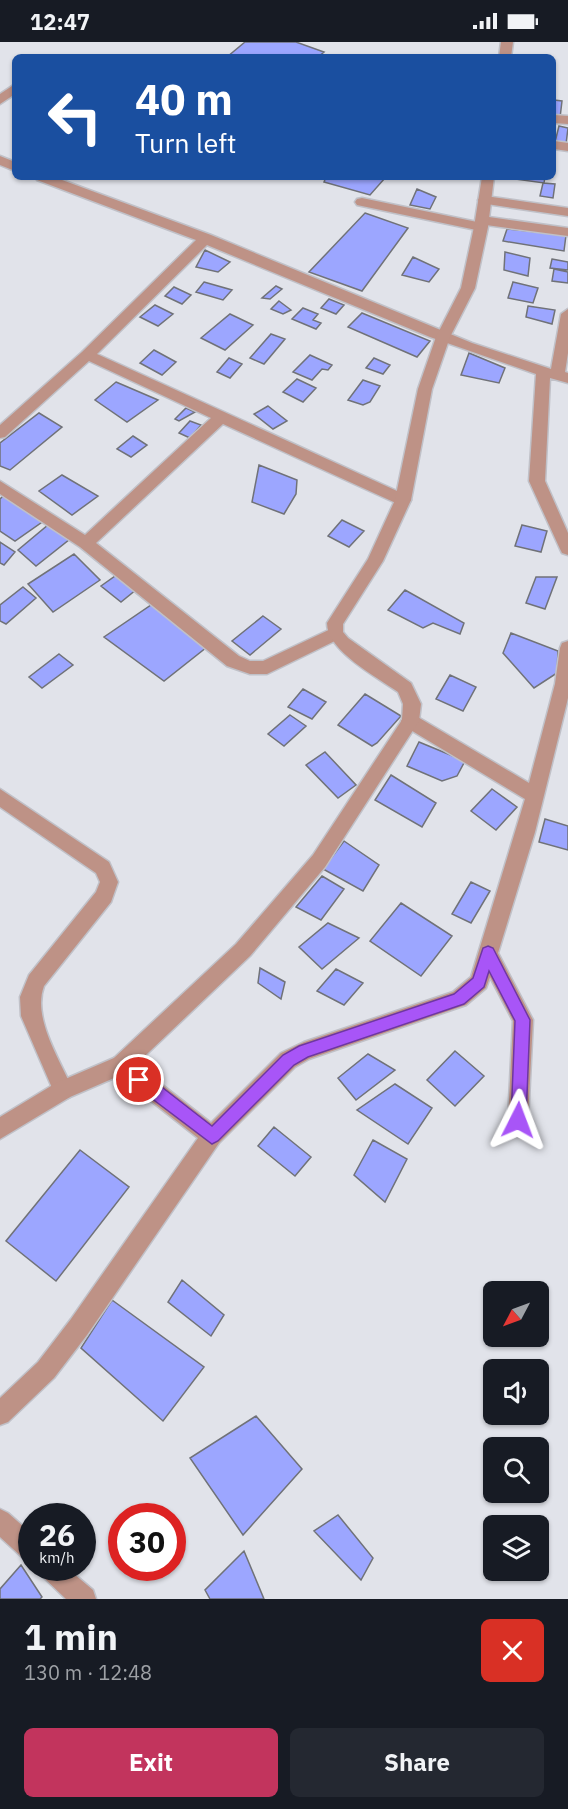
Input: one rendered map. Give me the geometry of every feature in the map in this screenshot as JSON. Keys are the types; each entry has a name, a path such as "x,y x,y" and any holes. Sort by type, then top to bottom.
{"street":[{"path":"0,100 12,90"},
{"path":"50,180 206,238 443,338 556,375"},
{"path":"0,1129 63,1090 121,1065 243,950 318,861 410,721 412,705 405,688 342,643 335,633 335,623 375,561 403,500 425,389 443,338 468,288 482,223 488,180"},
{"path":"485,200 568,212"},
{"path":"362,202 482,223 568,232"},
{"path":"0,433 87,355 206,238"},
{"path":"568,314 537,481 568,549"},
{"path":"87,355 403,500"},
{"path":"86,543 221,417"},
{"path":"0,487 86,543 233,661 246,668 259,670 267,667 335,633"},
{"path":"0,1414 46,1370 79,1328 212,1136 288,1060 304,1051 459,999 479,982 526,832 563,684 568,648"},
{"path":"410,721 535,796"},
{"path":"0,796 103,868 109,882 104,896 36,981 30,997 31,1016 63,1090"},
{"path":"488,953 523,1020 518,1120"},
{"path":"121,1065 212,1136"},
{"path":"0,1521 18,1538"},
{"path":"64,1581 84,1599"}],"building":[{"path":"245,42 296,42 324,52 322,54 231,54"},
{"path":"556,100 562,101 560,118 556,117"},
{"path":"559,126 568,128 566,144 556,142"},
{"path":"325,180 383,180 370,195 324,182"},
{"path":"522,180 544,180 544,183"},
{"path":"543,183 555,184 553,198 540,196"},
{"path":"417,189 436,197 430,209 410,205"},
{"path":"365,213 408,228 362,291 309,272"},
{"path":"507,229 566,235 564,251 503,241"},
{"path":"205,250 230,262 218,272 196,267"},
{"path":"505,252 530,258 528,276 504,270"},
{"path":"413,257 439,269 429,282 402,275"},
{"path":"552,259 568,262 568,270 550,268"},
{"path":"554,269 568,272 568,283 552,281"},
{"path":"204,282 232,290 223,300 196,292"},
{"path":"513,282 538,288 533,303 508,298"},
{"path":"276,286 282,289 270,299 262,298"},
{"path":"174,287 191,295 182,304 165,296"},
{"path":"329,299 344,305 336,314 321,308"},
{"path":"279,301 291,310 283,314 271,309"},
{"path":"155,305 173,314 158,326 140,317"},
{"path":"528,306 555,310 552,324 526,317"},
{"path":"303,308 318,314 313,320 321,323 316,329 292,319"},
{"path":"362,313 430,341 417,357 348,327"},
{"path":"230,314 253,325 225,350 201,338"},
{"path":"271,334 285,339 264,364 250,358"},
{"path":"154,350 176,362 162,375 140,363"},
{"path":"469,353 505,368 499,383 461,375"},
{"path":"310,355 332,365 328,370 322,369 312,380 293,372"},
{"path":"229,358 242,364 230,378 217,372"},
{"path":"374,358 390,365 383,374 366,368"},
{"path":"297,379 316,388 303,402 283,392"},
{"path":"363,380 380,386 370,402 363,405 348,400"},
{"path":"116,382 158,400 127,422 95,400"},
{"path":"268,406 287,421 273,429 254,414"},
{"path":"186,408 195,412 179,421 175,419"},
{"path":"39,413 62,427 10,470 0,466 0,443"},
{"path":"190,421 201,425 190,438 179,433"},
{"path":"133,436 147,445 131,457 117,449"},
{"path":"259,465 297,480 296,494 284,514 252,502"},
{"path":"62,475 98,496 72,515 39,491"},
{"path":"3,496 45,520 15,541 0,531 0,499"},
{"path":"342,520 364,531 349,547 328,536"},
{"path":"48,525 70,539 36,566 18,550"},
{"path":"522,525 547,531 541,552 515,546"},
{"path":"0,542 15,552 4,565 0,563"},
{"path":"74,554 100,580 53,612 28,584"},
{"path":"118,574 137,589 121,602 101,586"},
{"path":"536,577 557,577 545,609 526,603"},
{"path":"23,587 36,598 6,624 0,621 0,605"},
{"path":"405,590 464,623 460,634 433,623 423,628 388,610"},
{"path":"154,603 207,647 164,681 104,637"},
{"path":"263,616 281,629 250,655 232,641"},
{"path":"511,633 558,651 557,673 534,688 503,653"},
{"path":"59,654 73,665 42,688 29,677"},
{"path":"450,675 476,687 463,711 436,699"},
{"path":"303,689 326,702 312,719 288,707"},
{"path":"365,694 401,716 372,746 338,725"},
{"path":"290,715 306,726 284,746 268,734"},
{"path":"419,742 465,761 457,776 442,781 407,766"},
{"path":"325,752 356,785 338,798 306,765"},
{"path":"391,775 436,803 422,827 375,800"},
{"path":"492,789 517,807 496,830 471,811"},
{"path":"545,819 568,826 568,850 539,842"},
{"path":"344,841 379,865 363,891 323,869"},
{"path":"322,876 344,889 321,920 296,907"},
{"path":"471,882 490,891 471,923 452,914"},
{"path":"401,903 452,936 421,976 370,941"},
{"path":"328,923 359,938 322,969 299,947"},
{"path":"260,968 285,982 281,999 258,983"},
{"path":"336,969 363,983 344,1005 317,991"},
{"path":"455,1051 484,1076 455,1106 427,1080"},
{"path":"368,1054 395,1070 356,1100 338,1078"},
{"path":"395,1084 432,1108 408,1144 357,1110"},
{"path":"274,1127 311,1157 295,1176 258,1146"},
{"path":"373,1140 407,1159 385,1202 354,1175"},
{"path":"80,1150 129,1187 56,1281 6,1241"},
{"path":"182,1280 224,1315 211,1336 168,1302"},
{"path":"112,1300 204,1367 163,1421 81,1348"},
{"path":"256,1416 302,1469 243,1535 190,1458"},
{"path":"338,1515 373,1558 361,1580 314,1531"},
{"path":"244,1551 264,1599 210,1599 205,1590"},
{"path":"18,1568 18,1581 32,1581 42,1597 40,1599 0,1599 0,1589"}],"route":[{"path":"139,1080 212,1136 288,1060 304,1051 459,999 479,982 488,953 523,1020 518,1120"}]}
